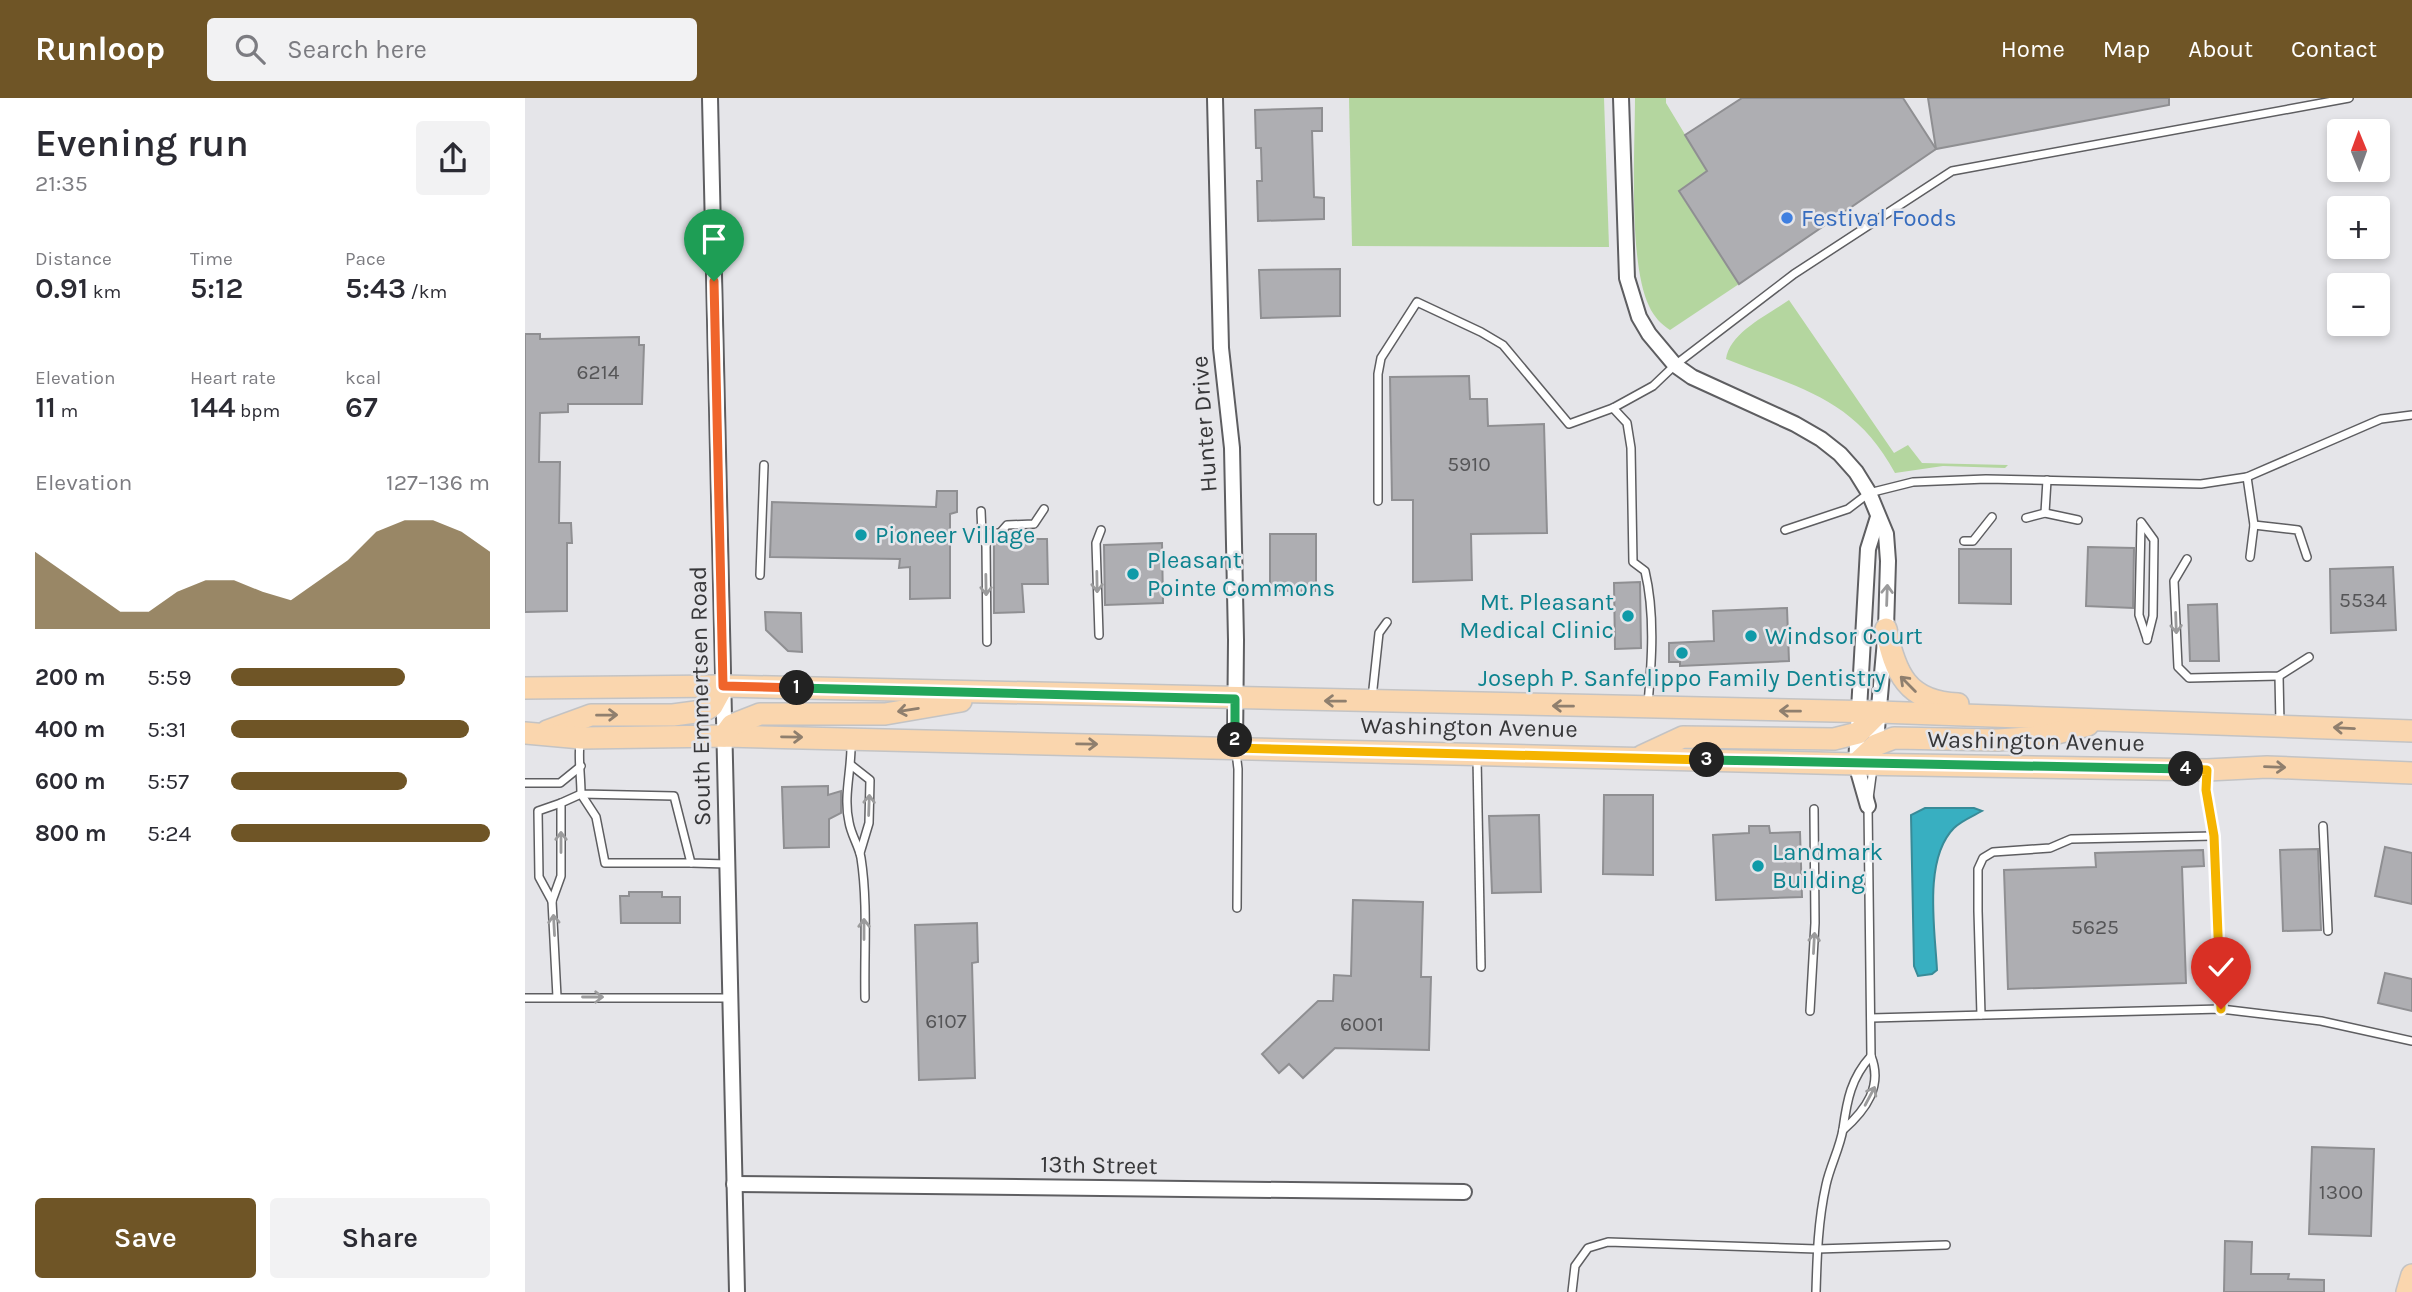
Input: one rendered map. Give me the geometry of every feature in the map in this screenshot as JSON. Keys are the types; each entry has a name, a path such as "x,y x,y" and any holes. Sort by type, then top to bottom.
{"main road":[{"path":"1886,629 1892,659 1902,679 1915,691 1940,703 2094,708 2114,719"},
{"name":"Washington Avenue","path":"525,688 723,686 1648,708 1865,719 2114,719 2412,731"},
{"path":"533,733 591,715 673,715 703,711 712,706 723,686"},
{"path":"724,736 732,724 760,714 885,714 999,693"},
{"path":"1641,757 1683,737 1834,739 1865,719"},
{"path":"1868,758 1893,738 1997,740 2041,737 2114,719"},
{"name":"Washington Avenue","path":"533,733 581,738 724,736 1477,754 1868,758 2207,770 2267,767 2412,773"},
{"path":"2407,1292 2412,1275"}],"street":[{"name":"South Emmertsen Road","path":"710,98 737,1292"},
{"name":"Hunter Drive","path":"1215,98 1221,348 1231,447 1235,748"},
{"path":"1621,98 1627,278 1639,317 1655,342 1675,365 1709,387 1795,424 1840,454 1869,493 1886,534 1886,629 1865,719 1868,758"},
{"path":"1868,806 1865,719 1868,549 1878,517"},
{"name":"13th Street","path":"734,1184 1464,1192"}],"lane":[{"path":"1378,501 1378,374 1381,358 1417,302 1481,331 1503,345 1569,424 1613,408 1653,386 1675,365 1794,274 1952,171 2349,98"},
{"path":"1613,408 1627,423 1631,448 1633,562 1645,571 1649,593 1651,648 1648,708"},
{"path":"1785,530 1849,509 1869,493 1913,482 2047,480 2201,484 2247,477 2381,419 2412,415"},
{"path":"760,575 764,465"},
{"path":"2247,477 2254,525 2251,557"},
{"path":"2045,513 2047,480"},
{"path":"987,642 986,545 990,533 1000,533 1007,525 1034,524 1044,509"},
{"path":"981,511 982,534 986,545"},
{"path":"2027,518 2045,513 2078,520"},
{"path":"1964,541 1973,541 1992,517"},
{"path":"2141,522 2154,540 2153,616 2147,640 2139,615 2141,522"},
{"path":"2254,525 2298,530 2307,557"},
{"path":"1099,635 1097,542 1101,530"},
{"path":"2187,559 2174,580 2178,667 2189,677 2279,676 2309,656"},
{"path":"1371,702 1379,633 1387,622"},
{"path":"2279,676 2280,725"},
{"path":"581,738 578,757 581,766 581,794 596,817 605,863 727,864"},
{"path":"851,739 851,765 847,784 848,822 860,854 864,880 865,998"},
{"path":"1235,748 1238,769 1237,908"},
{"path":"1477,754 1481,967"},
{"path":"851,765 870,780 869,822 860,854"},
{"path":"525,783 560,783 581,766"},
{"path":"2207,770 2206,790 2214,836 2221,1009"},
{"path":"552,901 538,877 538,811 581,794 674,796 691,863"},
{"path":"557,998 552,901 561,876 561,803"},
{"path":"1843,1130 1862,1110 1876,1085 1871,1055 1868,806"},
{"path":"1810,1011 1815,923 1814,809"},
{"path":"2323,827 2328,931"},
{"path":"1981,1015 1978,869 1983,858 1993,852 2050,848 2071,839 2214,836"},
{"path":"525,998 730,998"},
{"path":"1871,1018 2221,1009 2321,1021 2412,1041"},
{"path":"1816,1292 1817,1249 1826,1187 1843,1130 1850,1087 1871,1055"},
{"path":"1572,1292 1576,1266 1588,1248 1608,1242 1817,1249 1946,1245"}],"green space":[{"path":"1349,98 1604,98 1609,247 1352,246"},
{"path":"1635,98 1666,98 1666,103 1707,171 1679,192 1739,284 1670,330 1658,320 1649,306 1642,287 1638,262 1634,205"},
{"path":"1789,300 1894,453 1908,445 1922,463 2008,465 2005,468 1943,466 1895,473 1862,428 1843,412 1801,388 1726,359 1729,349 1742,332"}],"water":[{"path":"1925,808 1974,808 1982,811 1957,825 1944,841 1934,876 1933,916 1937,970 1932,974 1918,976 1914,966 1911,815"}],"building":[{"name":"Festival Foods","path":"1742,98 1903,98 1936,149 1739,284 1679,191 1707,171 1685,135"},
{"path":"1928,98 2169,98 2169,105 1936,149"},
{"path":"1322,108 1322,131 1312,131 1314,197 1324,198 1324,219 1258,221 1257,181 1262,181 1261,148 1256,148 1255,110"},
{"path":"1340,269 1340,316 1261,318 1259,270"},
{"path":"525,334 540,334 540,339 639,337 639,345 644,345 642,404 568,404 568,412 540,413 539,462 560,462 559,523 571,523 572,543 567,543 567,611 525,612"},
{"path":"1469,376 1470,399 1487,399 1488,426 1544,424 1547,533 1471,534 1472,580 1413,582 1413,500 1392,500 1390,377"},
{"name":"Pioneer Village","path":"937,491 957,491 957,512 950,514 950,598 910,599 910,567 899,568 900,559 770,557 772,502 936,507"},
{"path":"1270,534 1316,534 1316,591 1270,591"},
{"path":"994,539 1047,539 1048,584 1022,584 1024,612 994,613"},
{"name":"Pleasant Pointe Commons","path":"1162,543 1163,603 1105,605 1104,545"},
{"path":"2088,547 2134,548 2133,608 2086,606"},
{"path":"1959,549 2011,549 2011,604 1959,603"},
{"path":"2393,567 2396,630 2331,633 2330,569"},
{"name":"Mt. Pleasant Medical Clinic","path":"1640,582 1641,648 1615,649 1614,583"},
{"path":"2217,604 2219,661 2190,661 2188,605"},
{"name":"Windsor Court","path":"1787,608 1789,661 1680,666 1680,662 1669,662 1669,643 1714,641 1713,611"},
{"path":"765,612 801,613 802,652 788,651 766,630"},
{"path":"828,786 828,795 841,791 841,813 829,819 829,847 784,848 782,787"},
{"path":"1604,795 1653,795 1653,875 1603,874"},
{"path":"1539,815 1541,892 1492,893 1489,816"},
{"name":"Landmark Building","path":"1749,826 1769,826 1770,833 1800,832 1802,897 1716,900 1713,835 1749,833"},
{"path":"2385,847 2412,853 2412,904 2375,896"},
{"path":"2318,849 2321,930 2283,931 2280,850"},
{"path":"2203,850 2204,866 2182,867 2186,983 2008,989 2004,870 2096,867 2095,853"},
{"path":"629,892 662,892 662,897 680,897 680,923 621,923 620,896 629,896"},
{"path":"1353,900 1423,902 1421,977 1431,977 1429,1050 1335,1048 1303,1078 1289,1064 1279,1073 1262,1054 1318,1001 1333,1001 1334,975 1351,976"},
{"path":"977,923 978,962 972,963 975,1078 919,1080 915,925"},
{"path":"2385,973 2412,979 2412,1011 2378,1003"},
{"path":"2312,1147 2374,1149 2371,1236 2309,1234"},
{"path":"2225,1241 2252,1242 2251,1274 2289,1274 2288,1279 2324,1280 2324,1292 2224,1292"}],"place":[{"name":"Festival Foods","path":"1787,218"},
{"name":"Pioneer Village","path":"861,535"},
{"name":"Pleasant Pointe Commons","path":"1133,574"},
{"name":"Mt. Pleasant Medical Clinic","path":"1628,616"},
{"name":"Windsor Court","path":"1751,636"},
{"name":"Joseph P. Sanfelippo Family Dentistry","path":"1682,653"},
{"name":"Landmark Building","path":"1758,866"}],"route":[{"path":"714,281 723,686 1235,699 1235,748 2207,770 2206,790 2214,836 2221,1009"}]}
